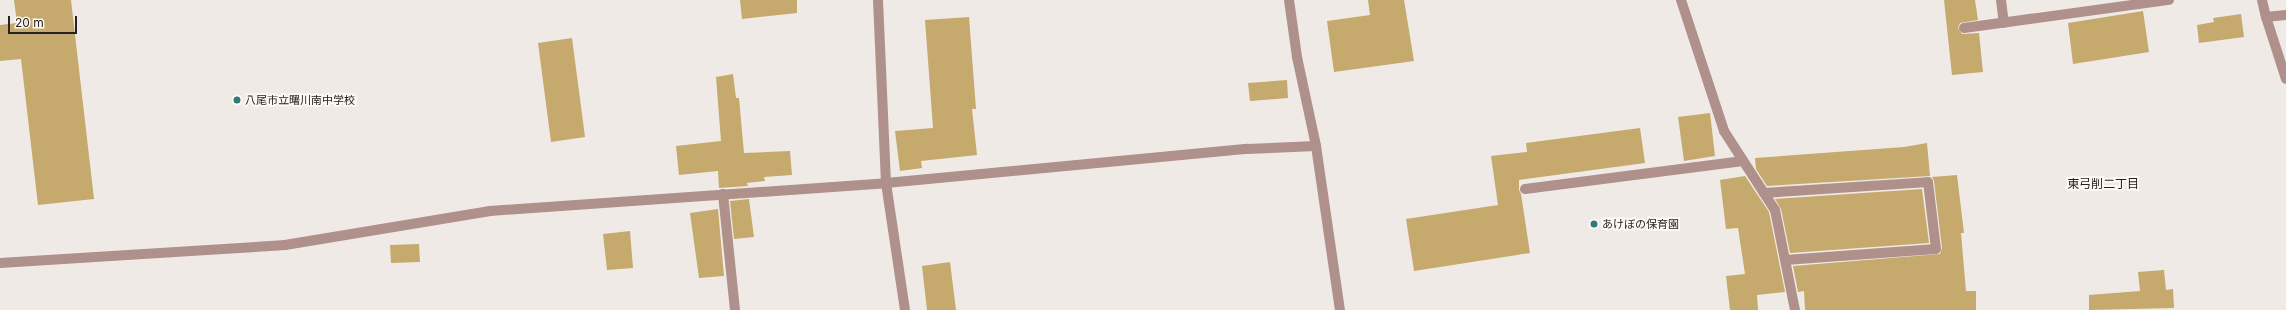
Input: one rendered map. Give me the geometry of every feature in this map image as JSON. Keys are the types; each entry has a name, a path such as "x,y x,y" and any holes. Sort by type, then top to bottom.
{"street":[{"path":"878,0 886,183 905,310"},
{"path":"1290,0 1297,57 1316,146 1340,310"},
{"path":"1681,0 1724,131 1775,210 1795,310"},
{"path":"2001,0 2004,22"},
{"path":"1964,28 2169,0"},
{"path":"2262,0 2286,79"},
{"path":"2266,17 2286,15"},
{"path":"0,263 285,245 490,211 886,183 1247,149 1316,146"},
{"path":"1525,190 1743,161"},
{"path":"1764,193 1928,182 1936,249 1785,260"},
{"path":"723,194 735,310"}],"building":[{"path":"14,0 71,0 94,199 38,205 21,59 0,61 0,25 17,23"},
{"path":"740,0 797,0 797,13 742,19"},
{"path":"1368,0 1404,0 1414,61 1334,72 1327,21 1370,15"},
{"path":"1944,0 1975,0 1978,20 1960,23 1958,28 1962,34 1979,33 1983,72 1952,75"},
{"path":"2143,11 2149,52 2073,64 2068,23"},
{"path":"2241,14 2244,37 2199,43 2197,25 2214,22 2213,18"},
{"path":"969,17 976,109 972,109 977,155 921,161 922,168 900,171 895,131 933,128 925,20"},
{"path":"572,38 585,137 551,142 538,43"},
{"path":"733,74 736,98 739,98 744,153 790,151 792,175 764,177 765,181 747,183 748,186 719,188 718,171 679,175 676,146 721,141 716,77"},
{"path":"1287,80 1288,98 1250,101 1248,83"},
{"path":"1710,113 1715,156 1684,161 1678,117"},
{"path":"1640,128 1645,163 1519,180 1519,190 1521,194 1530,253 1414,271 1406,219 1498,205 1491,156 1527,152 1526,143"},
{"path":"1927,143 1930,176 1767,186 1756,169 1755,158 1904,147"},
{"path":"1957,175 1964,233 1961,233 1966,291 1976,291 1976,310 1805,310 1804,291 1798,292 1793,266 1940,254 1942,248 1934,181 1932,177"},
{"path":"1745,176 1769,212 1785,292 1757,295 1758,310 1730,310 1726,276 1745,274 1738,228 1726,229 1720,180"},
{"path":"1922,189 1929,243 1790,253 1781,209 1775,199"},
{"path":"749,199 754,237 734,239 730,201"},
{"path":"718,209 724,276 699,278 690,213"},
{"path":"630,231 633,268 607,270 603,234"},
{"path":"419,244 420,262 391,263 390,245"},
{"path":"950,262 956,310 927,310 922,266"},
{"path":"2164,270 2166,290 2173,289 2174,308 2089,310 2089,295 2140,291 2138,272"}],"place":[{"name":"八尾市立曙川南中学校","path":"237,100"},
{"name":"あけぼの保育園","path":"1594,224"}],"district":[{"name":"東弓削二丁目","path":"2103,184"}]}
